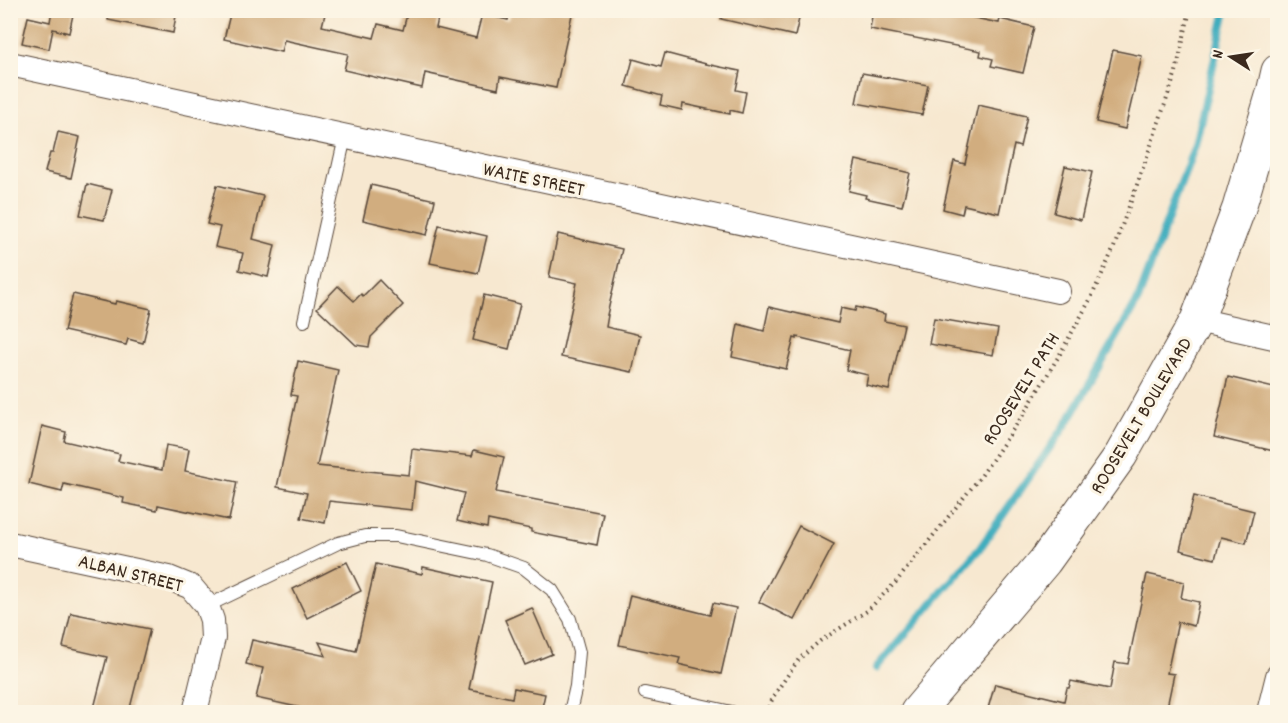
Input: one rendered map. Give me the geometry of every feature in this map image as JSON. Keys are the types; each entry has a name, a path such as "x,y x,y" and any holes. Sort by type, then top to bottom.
{"main road":[{"name":"ROOSEVELT BOULEVARD","path":"917,712 1052,552 1120,455 1197,320 1239,208 1278,71"}],"street":[{"name":"WAITE STREET","path":"10,64 1058,291"},
{"path":"1197,320 1278,338"},
{"name":"ALBAN STREET","path":"10,544 168,578 191,587 207,606 212,620 213,638 195,712"},
{"path":"1269,712 1277,683"}],"lane":[{"path":"304,321 345,137"},
{"path":"207,606 338,543 365,536 396,536 487,555 524,568 552,590 570,619 579,652 576,686 570,712"},
{"path":"645,693 732,712"}],"path":[{"name":"ROOSEVELT PATH","path":"766,712 776,692 799,658 820,641 867,611 896,582 981,476 1023,415 1060,354 1091,298 1113,250 1176,72 1191,10"}],"building":[{"path":"52,10 74,10 69,33 53,29 49,49 22,43 28,17 50,22"},
{"path":"109,10 177,10 173,33 108,20"},
{"path":"231,10 326,10 322,26 374,38 378,24 403,30 408,10 438,18 436,28 476,38 482,14 508,20 510,10 573,10 556,88 500,77 498,89 425,73 422,88 344,70 348,54 284,40 281,52 224,39"},
{"path":"722,10 801,10 795,36 721,19"},
{"path":"873,10 937,10 999,23 1000,19 1034,27 1023,73 991,66 993,59 980,56 981,51 870,29"},
{"path":"1113,50 1142,56 1125,129 1096,122"},
{"path":"665,53 740,71 736,90 746,92 742,113 730,110 730,114 683,104 682,110 660,105 662,96 626,86 633,59 661,67"},
{"path":"862,73 928,85 922,115 856,103"},
{"path":"978,105 1027,116 1020,147 1014,145 999,213 964,205 962,214 943,209 954,161 965,164"},
{"path":"58,132 80,137 71,178 45,172"},
{"path":"856,160 910,173 902,206 865,198 866,195 849,191"},
{"path":"1065,166 1092,172 1081,220 1054,213"},
{"path":"87,184 112,190 104,220 80,215"},
{"path":"217,185 263,196 253,239 275,245 268,277 239,270 243,253 215,247 220,227 207,224"},
{"path":"371,185 435,200 427,235 363,220"},
{"path":"439,225 487,236 478,273 430,263"},
{"path":"558,234 622,249 606,327 640,335 632,372 561,357 577,283 549,277"},
{"path":"379,280 403,305 371,337 369,347 356,345 317,308 338,286 354,301 361,294 363,296"},
{"path":"73,294 115,304 116,301 151,309 143,343 128,339 126,345 64,331"},
{"path":"484,295 520,304 509,349 473,340"},
{"path":"769,307 838,323 841,308 855,311 856,307 885,314 884,321 904,325 889,390 866,385 868,375 846,370 850,350 797,337 797,339 794,338 786,369 732,357 738,324 764,331"},
{"path":"934,318 998,329 993,355 929,344"},
{"path":"298,361 338,370 317,466 409,475 412,449 472,456 474,450 504,457 496,492 603,513 597,545 531,532 531,529 488,520 487,528 457,521 464,493 415,481 412,510 329,501 325,523 301,518 307,493 277,487 297,396 291,395"},
{"path":"1228,377 1278,389 1278,452 1214,437"},
{"path":"42,426 66,432 64,441 120,454 118,461 162,470 166,445 189,449 185,471 237,482 229,520 158,505 157,510 123,503 124,498 64,484 62,492 29,484"},
{"path":"1194,496 1254,511 1246,543 1221,537 1215,559 1180,550"},
{"path":"799,526 834,544 794,620 759,602"},
{"path":"347,562 361,591 307,618 293,589"},
{"path":"376,564 422,574 423,567 492,582 469,689 512,698 514,688 545,694 541,712 320,712 256,698 263,668 246,664 252,640 326,656 319,642 356,651"},
{"path":"1147,574 1184,582 1181,598 1199,602 1194,626 1178,622 1167,673 1174,674 1166,712 987,712 995,684 1064,701 1071,681 1110,689 1115,662 1128,664"},
{"path":"630,595 710,615 713,603 736,608 721,674 678,664 680,658 619,645"},
{"path":"532,608 552,654 525,665 505,620"},
{"path":"71,613 150,629 129,712 93,712 107,657 63,647"}],"waterway":[{"path":"876,668 980,548 1067,423 1138,300 1195,145 1226,10"}]}
